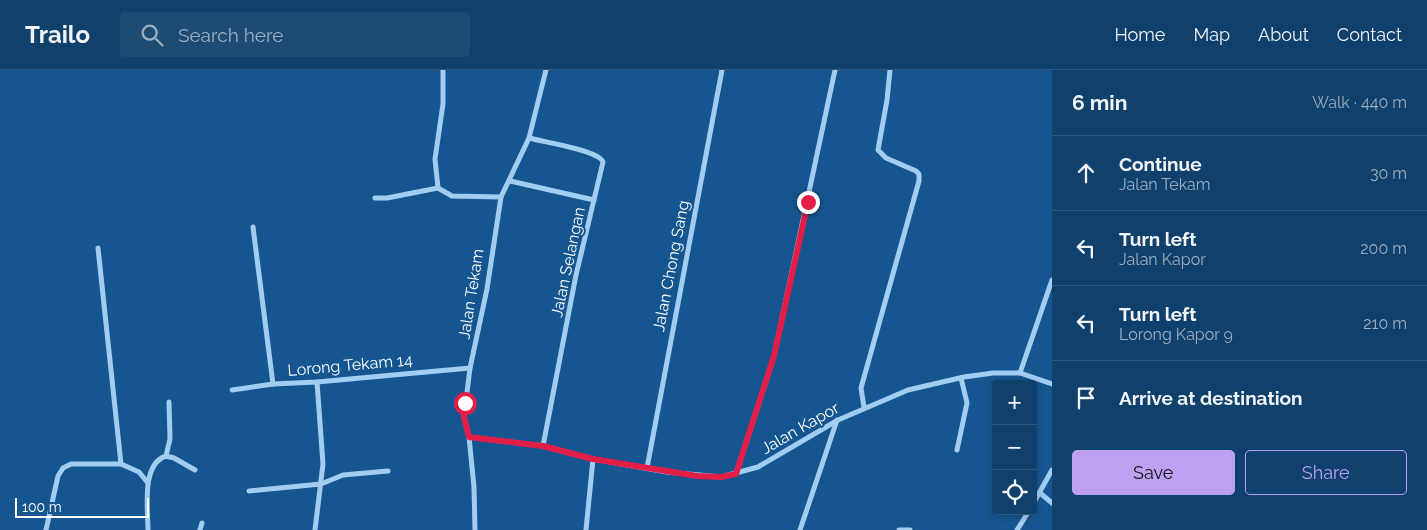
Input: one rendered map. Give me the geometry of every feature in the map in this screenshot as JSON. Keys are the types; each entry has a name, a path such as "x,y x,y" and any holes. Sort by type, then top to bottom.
{"street":[{"path":"438,188 435,159 442,104 443,70"},
{"name":"Jalan Tekam","path":"476,530 469,437 464,417 470,368 487,289 500,197 529,138 546,70"},
{"name":"Jalan Chong Sang","path":"647,468 722,70"},
{"path":"736,474 774,356 835,70"},
{"path":"864,407 861,388 919,180 919,174 916,171 886,158 878,150 890,70"},
{"name":"Jalan Selangan","path":"529,138 590,152 602,159 602,168 576,275 543,446"},
{"path":"510,180 594,200"},
{"path":"375,198 387,198 438,188 452,196 500,197"},
{"path":"253,227 273,384"},
{"path":"98,248 121,464"},
{"path":"1020,373 1052,280"},
{"name":"Lorong Tekam 14","path":"232,390 273,384 317,382 470,368"},
{"name":"Jalan Kapor","path":"469,437 543,446 593,459 697,476 721,477 758,467 838,420 864,407 908,390 993,373 1020,373 1052,384"},
{"path":"957,450 967,402 961,378"},
{"path":"315,530 323,464 317,382"},
{"path":"166,456 170,439 169,402"},
{"path":"800,530 838,420"},
{"path":"148,530 148,484 153,466 158,459 166,456 174,458 195,470"},
{"path":"586,530 593,459"},
{"path":"46,530 58,476 63,468 70,464 121,464 139,472 148,484"},
{"path":"249,491 321,484 343,475 388,470"},
{"path":"1037,498 1052,470"},
{"path":"1040,493 1052,503"},
{"path":"1017,530 1026,515"},
{"path":"200,530 202,523"},
{"path":"899,530 910,530"}],"route":[{"path":"465,403 465,428 469,437 543,446 593,459 666,472 721,477 736,474 774,356 808,202"}]}
